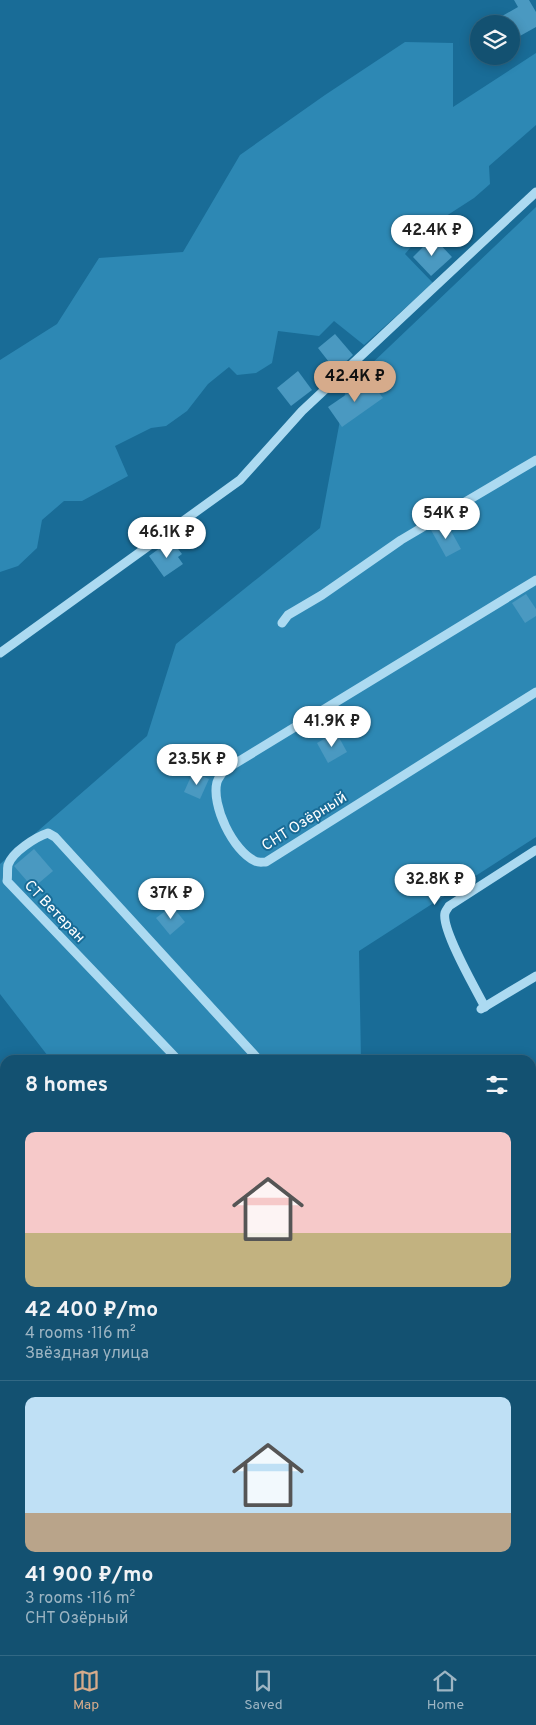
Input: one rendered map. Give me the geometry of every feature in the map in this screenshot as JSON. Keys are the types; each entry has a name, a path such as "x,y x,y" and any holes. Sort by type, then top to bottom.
{"street":[{"path":"0,653 240,480 302,411 536,192"},
{"path":"282,623 288,615 322,595 401,540 536,460"},
{"name":"СНТ Озёрный","path":"536,580 223,771 217,782 217,798 222,817 231,837 245,855 256,862 266,862 536,692"},
{"name":"СТ Ветеран","path":"173,1055 7,881 8,865 13,856 39,836 48,833 56,837 254,1055"},
{"path":"536,850 449,906 445,913 446,924 452,941 483,1008 536,976"}],"shaded area":[{"path":"405,42 453,43 453,107 536,53 536,125 489,166 490,184 474,198 426,229 405,254 433,283 364,345 334,321 319,336 278,331 272,363 256,373 237,375 229,367 208,384 187,411 166,426 151,428 115,446 128,476 82,501 64,501 42,520 37,548 18,566 0,572 0,360 57,324 99,258 183,252 240,155"},
{"path":"536,207 536,837 359,951 361,1055 47,1055 0,994 0,864 147,736 176,644 320,528 346,388"}],"building":[{"path":"514,0 529,0 536,12 536,27 520,36 520,15 504,15 518,7"},
{"path":"433,237 452,257 431,276 413,257"},
{"path":"335,334 353,355 336,371 318,348"},
{"path":"298,371 312,390 291,406 277,388"},
{"path":"369,379 383,398 342,427 328,407"},
{"path":"446,522 461,549 446,557 431,530"},
{"path":"168,542 172,548 175,545 182,554 178,557 183,564 164,577 149,556"},
{"path":"526,594 536,609 536,616 525,623 512,603"},
{"path":"336,732 347,752 328,763 317,743"},
{"path":"193,772 209,779 200,799 184,792"},
{"path":"34,849 53,871 33,888 14,866"},
{"path":"172,906 185,922 170,935 156,918"}]}
